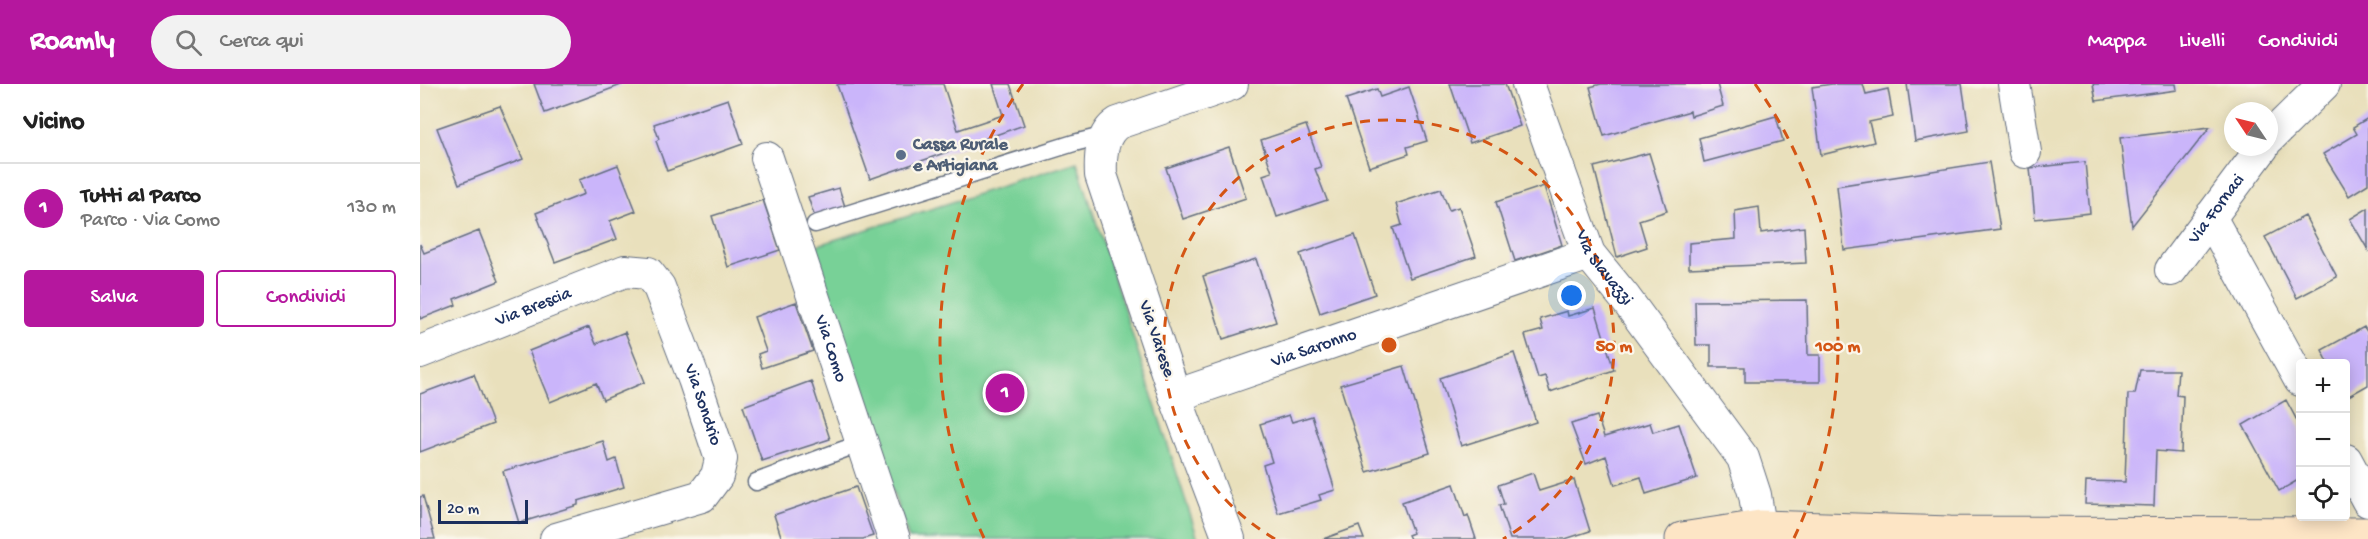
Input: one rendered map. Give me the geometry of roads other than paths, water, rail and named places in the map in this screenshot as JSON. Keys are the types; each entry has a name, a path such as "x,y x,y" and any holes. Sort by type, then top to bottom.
{"street":[{"path":"1106,135 1118,123 1232,84"},
{"name":"Via Slavazzi","path":"1528,84 1589,254 1743,458 1755,495 1760,527"},
{"path":"2014,84 2025,152"},
{"path":"2278,129 2324,84"},
{"name":"Via Varese","path":"1106,135 1100,162 1101,175 1175,396 1229,539"},
{"name":"Via Fornaci","path":"2171,270 2256,156"},
{"name":"Via Como","path":"767,158 894,539"},
{"path":"2210,217 2296,371"},
{"name":"Via Saronno","path":"1175,396 1589,254"},
{"name":"Via Brescia","path":"420,352 626,271 648,273"},
{"name":"Via Sondrio","path":"556,539 702,496 717,476 721,459 694,379 659,287 648,273"},
{"path":"2350,467 2368,501"},
{"path":"1682,539 1760,527 1979,535 2368,534"}],"lane":[{"path":"815,224 1106,135"},
{"path":"756,482 845,449 856,447 865,451"}],"place":[{"name":"Cassa Rurale e Artigiana","path":"901,155"},
{"name":"Tutti al Parco","path":"1005,393"}]}
